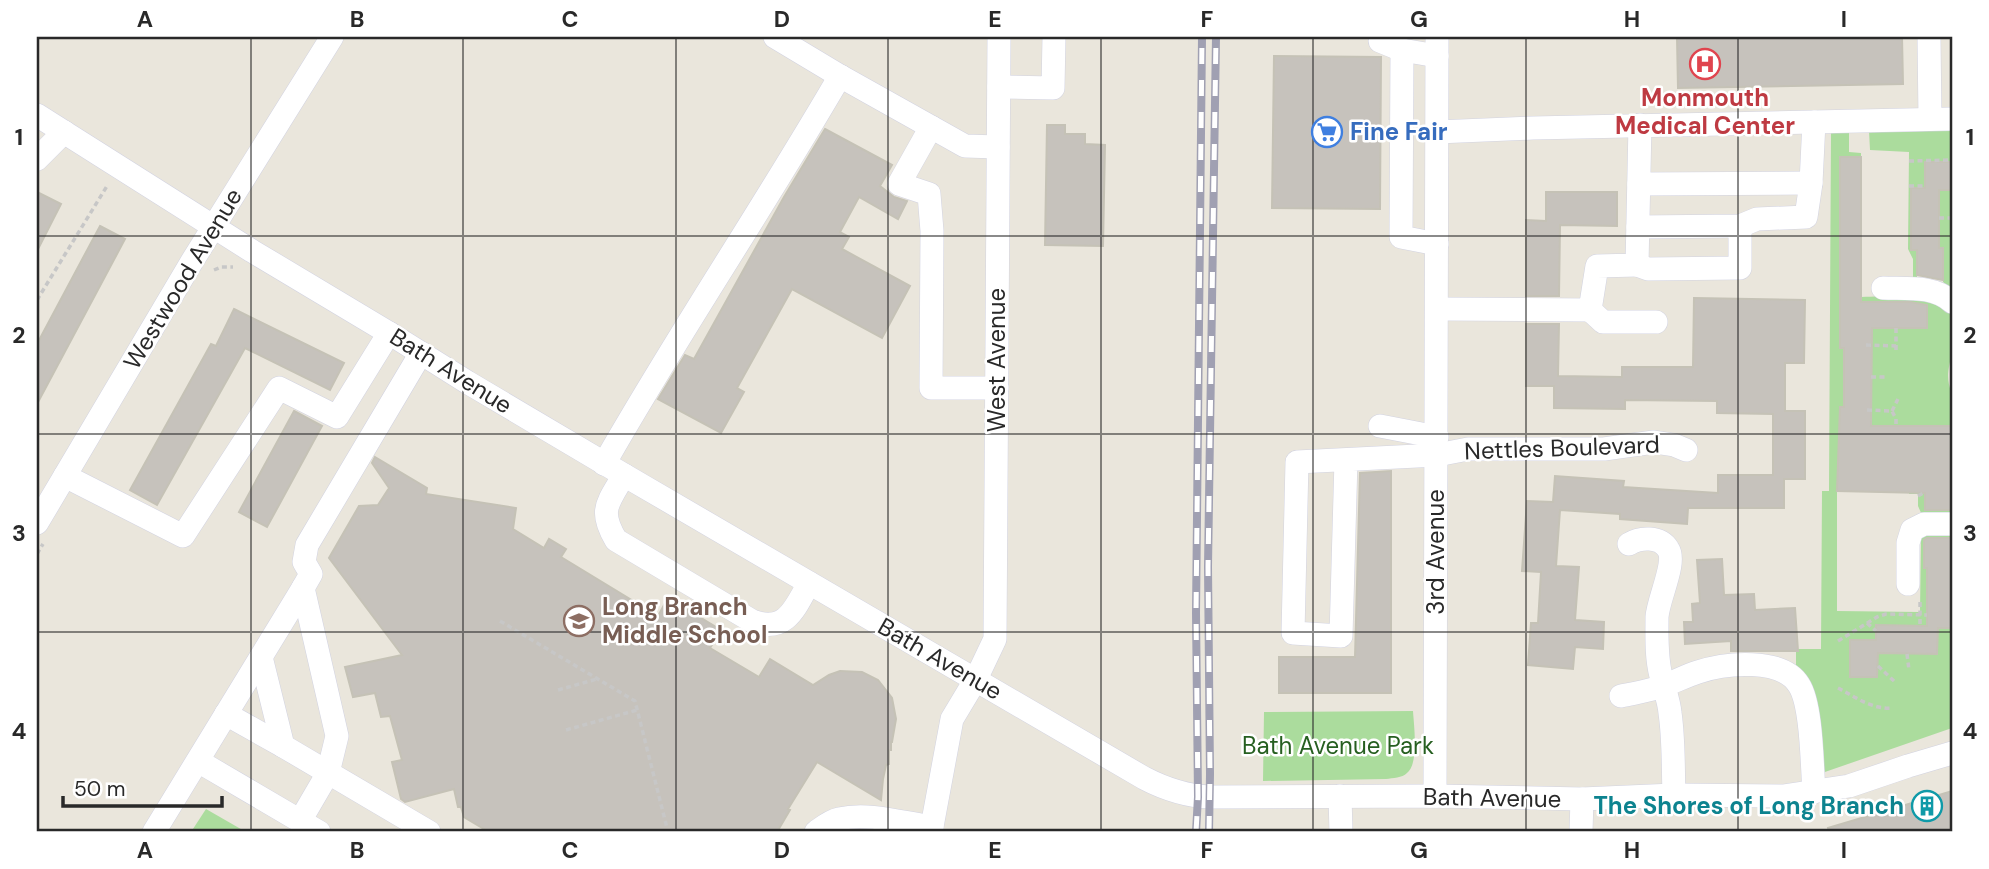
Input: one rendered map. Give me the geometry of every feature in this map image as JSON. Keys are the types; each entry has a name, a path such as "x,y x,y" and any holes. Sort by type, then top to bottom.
{"street":[{"name":"Westwood Avenue","path":"37,523 191,263 332,37"},
{"path":"775,37 965,146 998,147"},
{"name":"West Avenue","path":"932,830 952,719 976,680 995,639 999,37"},
{"path":"999,87 1054,88 1054,37"},
{"path":"1437,132 1941,119 1929,37"},
{"path":"1380,41 1402,50 1437,46"},
{"name":"3rd Avenue","path":"1435,796 1437,46"},
{"path":"1402,50 1401,237 1437,244"},
{"path":"809,583 793,612 777,624 764,625 741,615 616,540 605,516 614,469 645,393 840,76"},
{"name":"Bath Avenue","path":"37,115 214,228 614,469 1144,778 1170,790 1198,797 1435,796 1582,799 1674,794 1783,796 1849,786 1952,754"},
{"path":"1638,227 1740,226 1757,219 1806,217 1811,183 1814,122"},
{"path":"1637,265 1640,125"},
{"path":"931,127 899,184 929,194 932,231 931,388 997,388"},
{"path":"37,159 64,132"},
{"path":"1639,184 1811,183"},
{"path":"1590,310 1597,266 1637,265 1648,269 1740,268 1740,226"},
{"path":"1883,288 1930,291 1947,297 1952,302"},
{"path":"1437,309 1590,310 1603,322 1656,322"},
{"path":"65,475 183,536 279,388 337,417 390,332"},
{"path":"155,832 303,589 311,574 304,562 304,553 312,534 421,353"},
{"path":"1380,426 1437,446"},
{"name":"Nettles Boulevard","path":"1437,446 1468,449 1604,449 1654,442 1686,450"},
{"path":"1346,460 1341,636 1293,633 1297,462 1346,460 1437,446"},
{"path":"1908,584 1908,542 1912,530 1924,524 1952,524"},
{"path":"1629,544 1642,539 1656,540 1668,548 1671,554 1670,570 1659,600 1657,615 1658,657 1671,715 1674,794"},
{"path":"198,761 309,827 328,773 337,736 303,589"},
{"path":"261,657 283,746"},
{"path":"1621,696 1699,672 1725,667 1766,665 1778,668 1799,685 1804,697 1814,792"},
{"path":"226,714 429,832"},
{"path":"1340,796 1341,832"},
{"path":"1581,832 1582,799"},
{"path":"816,832 839,819 857,817 932,830"}],"path":[{"path":"1909,161 1952,160"},
{"path":"1909,186 1925,186"},
{"path":"37,300 107,187"},
{"path":"1939,218 1952,218"},
{"path":"207,276 220,267 234,267"},
{"path":"1866,345 1888,345 1894,349 1896,328"},
{"path":"1871,377 1888,377"},
{"path":"1892,411 1898,399"},
{"path":"1867,410 1892,411"},
{"path":"1892,411 1896,426"},
{"path":"1918,496 1925,492"},
{"path":"1838,641 1886,614 1927,615"},
{"path":"500,621 635,701 668,832"},
{"path":"1867,623 1876,631"},
{"path":"1907,654 1909,670"},
{"path":"1878,666 1895,682"},
{"path":"558,690 597,679"},
{"path":"1838,688 1872,706 1893,708"},
{"path":"566,730 637,710"}],"green space":[{"path":"1952,130 1952,162 1925,162 1925,188 1911,188 1911,249 1917,250 1917,281 1913,281 1913,259 1908,249 1909,152 1870,150 1869,131"},
{"path":"1831,131 1849,131 1849,152 1861,153 1861,157 1840,158 1839,285 1847,286 1848,298 1904,298 1934,303 1945,308 1953,322 1953,349 1948,377 1952,394 1952,516 1922,515 1918,506 1918,494 1909,494 1909,470 1837,470 1837,611 1920,612 1922,534 1952,534 1952,728 1822,773 1796,671 1796,651 1821,649 1822,491 1829,491"},
{"path":"1939,190 1952,190 1952,289 1943,282 1943,248 1939,248"},
{"name":"Bath Avenue Park","path":"1413,711 1413,762 1403,776 1386,779 1263,781 1264,712"},
{"path":"206,809 246,832 191,832"}],"building":[{"path":"1677,37 1902,37 1903,84 1678,88"},
{"name":"Fine Fair","path":"1274,56 1381,57 1380,209 1272,208"},
{"path":"1047,125 1065,125 1065,134 1085,134 1085,144 1105,145 1103,246 1045,245"},
{"path":"825,129 892,165 880,186 894,197 907,201 898,219 859,197 840,232 849,237 842,249 910,286 882,338 792,289 737,388 744,392 721,433 658,399 685,355 694,359"},
{"path":"1840,157 1861,157 1861,302 1910,302 1927,305 1927,328 1872,328 1871,426 1952,426 1952,510 1925,510 1925,493 1837,491 1840,407 1844,407 1844,348 1840,348"},
{"path":"1925,162 1952,162 1952,190 1939,190 1939,248 1943,248 1943,280 1917,275 1917,250 1911,250 1911,188 1925,188"},
{"path":"37,192 61,204 37,251"},
{"path":"1546,192 1617,192 1617,226 1560,225 1559,296 1526,296 1526,220 1546,221"},
{"path":"100,226 125,239 37,404 37,344"},
{"path":"1694,298 1805,300 1804,363 1785,363 1785,411 1805,411 1805,479 1784,479 1784,508 1688,508 1687,524 1620,519 1620,514 1560,510 1556,566 1579,567 1575,620 1604,622 1603,649 1575,647 1573,669 1528,665 1531,623 1538,623 1541,572 1522,571 1527,501 1553,502 1555,476 1624,481 1623,487 1718,493 1718,475 1773,475 1773,414 1717,413 1717,401 1625,400 1625,409 1554,408 1554,386 1526,386 1526,324 1559,324 1558,376 1622,377 1622,367 1693,367"},
{"path":"234,309 344,363 330,390 245,348 157,505 130,490 211,344 216,346"},
{"path":"294,411 322,426 267,527 239,512"},
{"name":"Long Branch Middle School","path":"375,457 427,488 426,494 516,508 513,529 544,548 549,539 566,549 561,557 658,616 668,598 721,630 710,648 759,677 770,659 813,685 840,671 862,672 878,680 892,698 896,719 881,800 817,762 777,832 489,832 464,817 461,807 458,807 454,789 405,802 401,799 392,762 402,760 390,716 381,717 375,693 353,697 345,667 402,655 329,558 359,506 378,505 389,488 372,463"},
{"path":"1391,471 1391,693 1279,693 1279,657 1355,657 1360,473"},
{"path":"1951,538 1952,628 1938,628 1937,654 1878,653 1877,677 1850,677 1850,640 1876,640 1876,625 1927,626 1924,540"},
{"path":"1722,559 1724,595 1754,594 1755,610 1795,608 1798,651 1731,651 1731,641 1685,644 1684,622 1693,622 1692,604 1700,603 1697,560"},
{"name":"The Shores of Long Branch","path":"1952,791 1952,832 1829,832 1828,828"}],"railway":[{"path":"1196,832 1202,37"},
{"path":"1209,832 1208,567 1216,37"}],"place":[{"name":"Monmouth Medical Center","path":"1705,64"},
{"name":"Fine Fair","path":"1327,132"},
{"name":"Long Branch Middle School","path":"579,621"},
{"name":"The Shores of Long Branch","path":"1927,806"}]}
